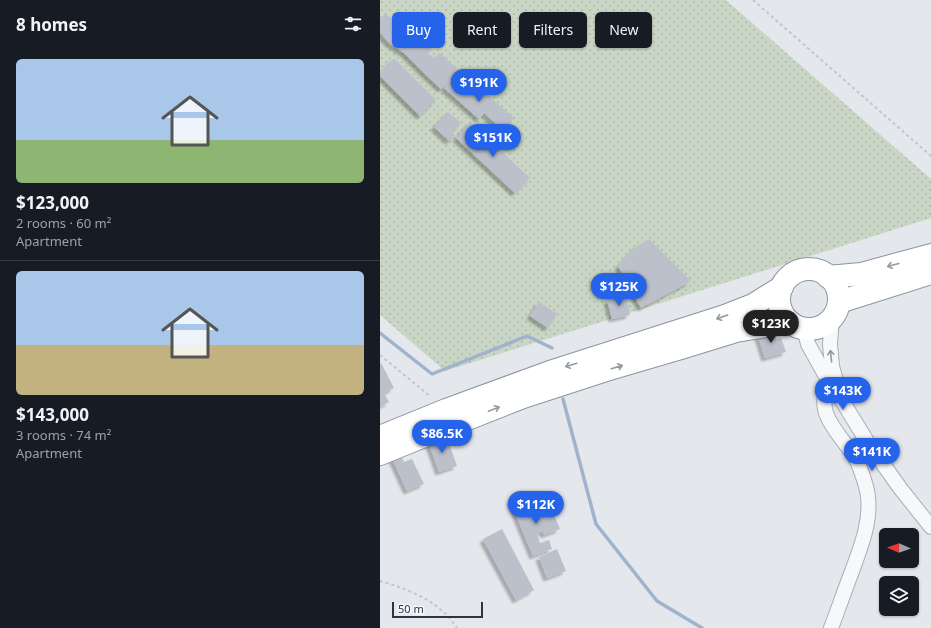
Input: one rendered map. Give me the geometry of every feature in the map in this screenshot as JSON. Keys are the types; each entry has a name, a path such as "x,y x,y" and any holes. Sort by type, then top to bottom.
{"highway":[{"path":"828,277 861,274 931,254"},
{"path":"380,454 523,398 606,370 736,331 797,325 814,329 824,325 835,310 837,289 832,280 823,273 814,270 803,270 796,272 787,279 782,288 779,299 781,309 784,316 797,325"},
{"path":"835,310 931,273"},
{"path":"380,437 446,410 550,372 726,316 753,305 782,288"}],"street":[{"path":"835,310 830,344 832,366 841,399"},
{"path":"797,325 828,380 868,444 931,527"},
{"path":"828,380 824,401 826,412 831,423 854,455 868,496 869,512 865,534 831,628"}],"path":[{"path":"753,0 931,156"},
{"path":"380,355 446,410"},
{"path":"380,581 410,591 441,609 457,628"}],"green space":[{"path":"380,0 726,0 931,179 931,218 445,371 380,315"}],"building":[{"path":"385,14 392,18 392,45 380,33 380,19"},
{"path":"396,48 431,48 428,54 435,58 440,53 457,69 449,82 441,89 404,53"},
{"path":"394,58 436,100 420,116 380,76 380,73"},
{"path":"463,74 514,118 496,138 489,132 496,124 484,113 479,119 444,88 451,80 454,83"},
{"path":"448,112 461,123 452,132 455,135 449,141 434,127"},
{"path":"470,122 530,178 515,193 456,138"},
{"path":"649,239 690,280 688,283 641,308 618,266 637,246"},
{"path":"626,296 630,315 612,319 607,300"},
{"path":"539,302 557,314 548,328 530,316"},
{"path":"773,329 776,339 781,338 786,352 765,358 757,333"},
{"path":"381,363 394,388 384,393 389,402 380,407 380,364"},
{"path":"446,435 457,466 439,472 428,441"},
{"path":"399,452 404,462 412,459 424,484 407,491 391,456"},
{"path":"514,498 516,505 523,502 527,512 549,503 560,529 544,535 543,531 537,534 540,543 549,540 552,549 533,556 510,500"},
{"path":"502,529 534,590 516,600 483,539"},
{"path":"557,549 566,571 547,578 539,557"}],"waterway":[{"path":"380,333 432,374 527,336 552,348"},
{"path":"563,399 596,524 657,601 702,628"}]}
